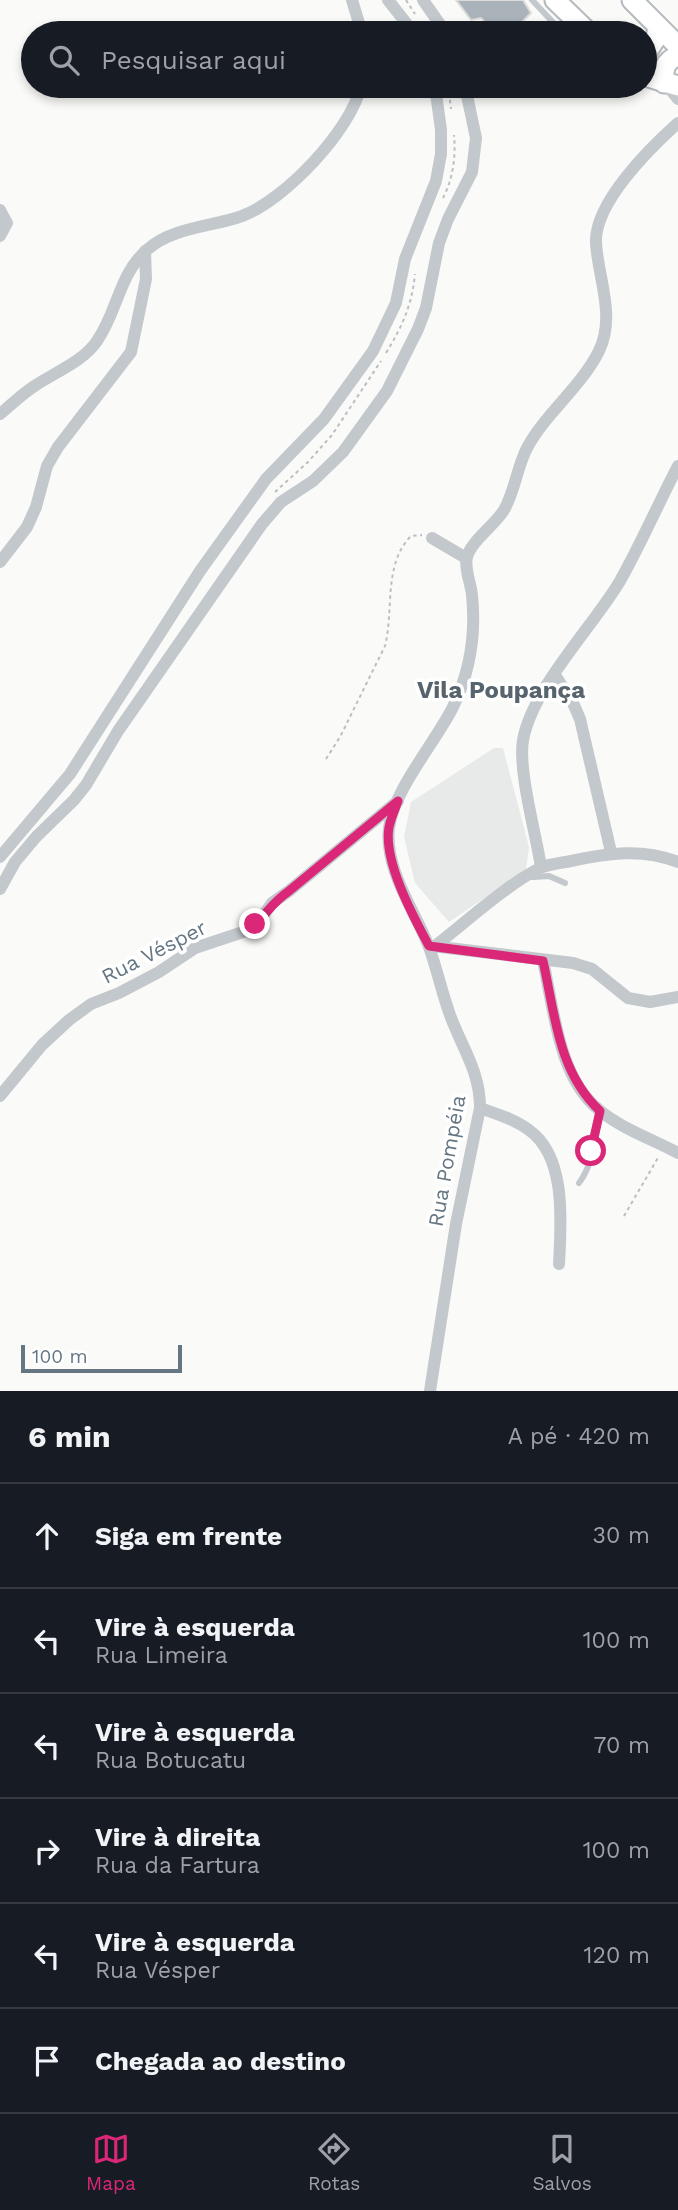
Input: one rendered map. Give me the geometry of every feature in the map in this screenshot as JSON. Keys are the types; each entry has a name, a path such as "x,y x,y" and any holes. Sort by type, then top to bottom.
{"main road":[{"path":"555,0 577,21"},
{"path":"632,0 651,21"},
{"path":"657,27 678,46"},
{"path":"671,84 663,70 678,56"}],"street":[{"path":"352,0 358,21"},
{"path":"388,0 405,21"},
{"path":"423,0 438,21"},
{"path":"671,84 678,99"},
{"path":"0,414 31,388 94,345 111,315 125,277 145,251 166,238 242,216 264,206 285,189 336,134 351,114 357,98"},
{"path":"0,857 70,774 200,571 266,479 324,419 373,351 396,303 409,247 436,181 441,154 437,98"},
{"path":"0,889 15,862 86,785 118,731 262,524 281,502 313,481 343,452 387,391 426,308 439,243 472,172 476,138 467,98"},
{"path":"398,801 454,706 472,653 474,627 466,558 472,547 504,510 526,449 599,350 606,307 596,241 600,222 617,188 678,123"},
{"path":"0,236 6,228 2,212"},
{"path":"0,562 27,527 36,507 47,466 58,447 131,352 146,279 145,251"},
{"path":"541,867 523,765 523,741 534,709 619,582 678,466"},
{"path":"432,538 466,558"},
{"path":"555,675 580,719 611,852"},
{"name":"Rua Pompéia","path":"398,801 389,829 391,853 408,906 432,946 450,1017 480,1088 480,1108 456,1224 430,1391"},
{"name":"Rua Vésper","path":"0,1096 42,1045 69,1020 91,1004 159,972 195,948 247,930 263,916 272,903 398,801"},
{"path":"432,946 541,867 611,852 639,853 678,862"},
{"path":"432,946 573,963 592,969 628,998 638,1001 678,997"},
{"path":"543,961 566,1062 585,1097 600,1111 678,1153"},
{"path":"480,1108 531,1131 543,1144 559,1187 559,1264"}],"lane":[{"path":"532,0 552,21"},
{"path":"521,880 537,875 549,876 565,883"},
{"path":"579,1183 591,1161 600,1111"}],"path":[{"path":"326,759 340,737 385,646 393,575 402,548 411,536 424,535 432,538"},
{"path":"624,1216 665,1146"}],"shaded area":[{"path":"494,748 503,748 529,847 526,870 449,922 415,883 404,837 411,802"}],"building":[{"path":"456,0 523,0 531,13 523,21 484,21 481,18 471,20"}],"district":[{"name":"Vila Poupança","path":"501,690"}],"route":[{"path":"255,924 272,903 398,801 389,829 391,853 408,906 429,946 543,961 566,1062 585,1097 600,1111 591,1151"}]}
